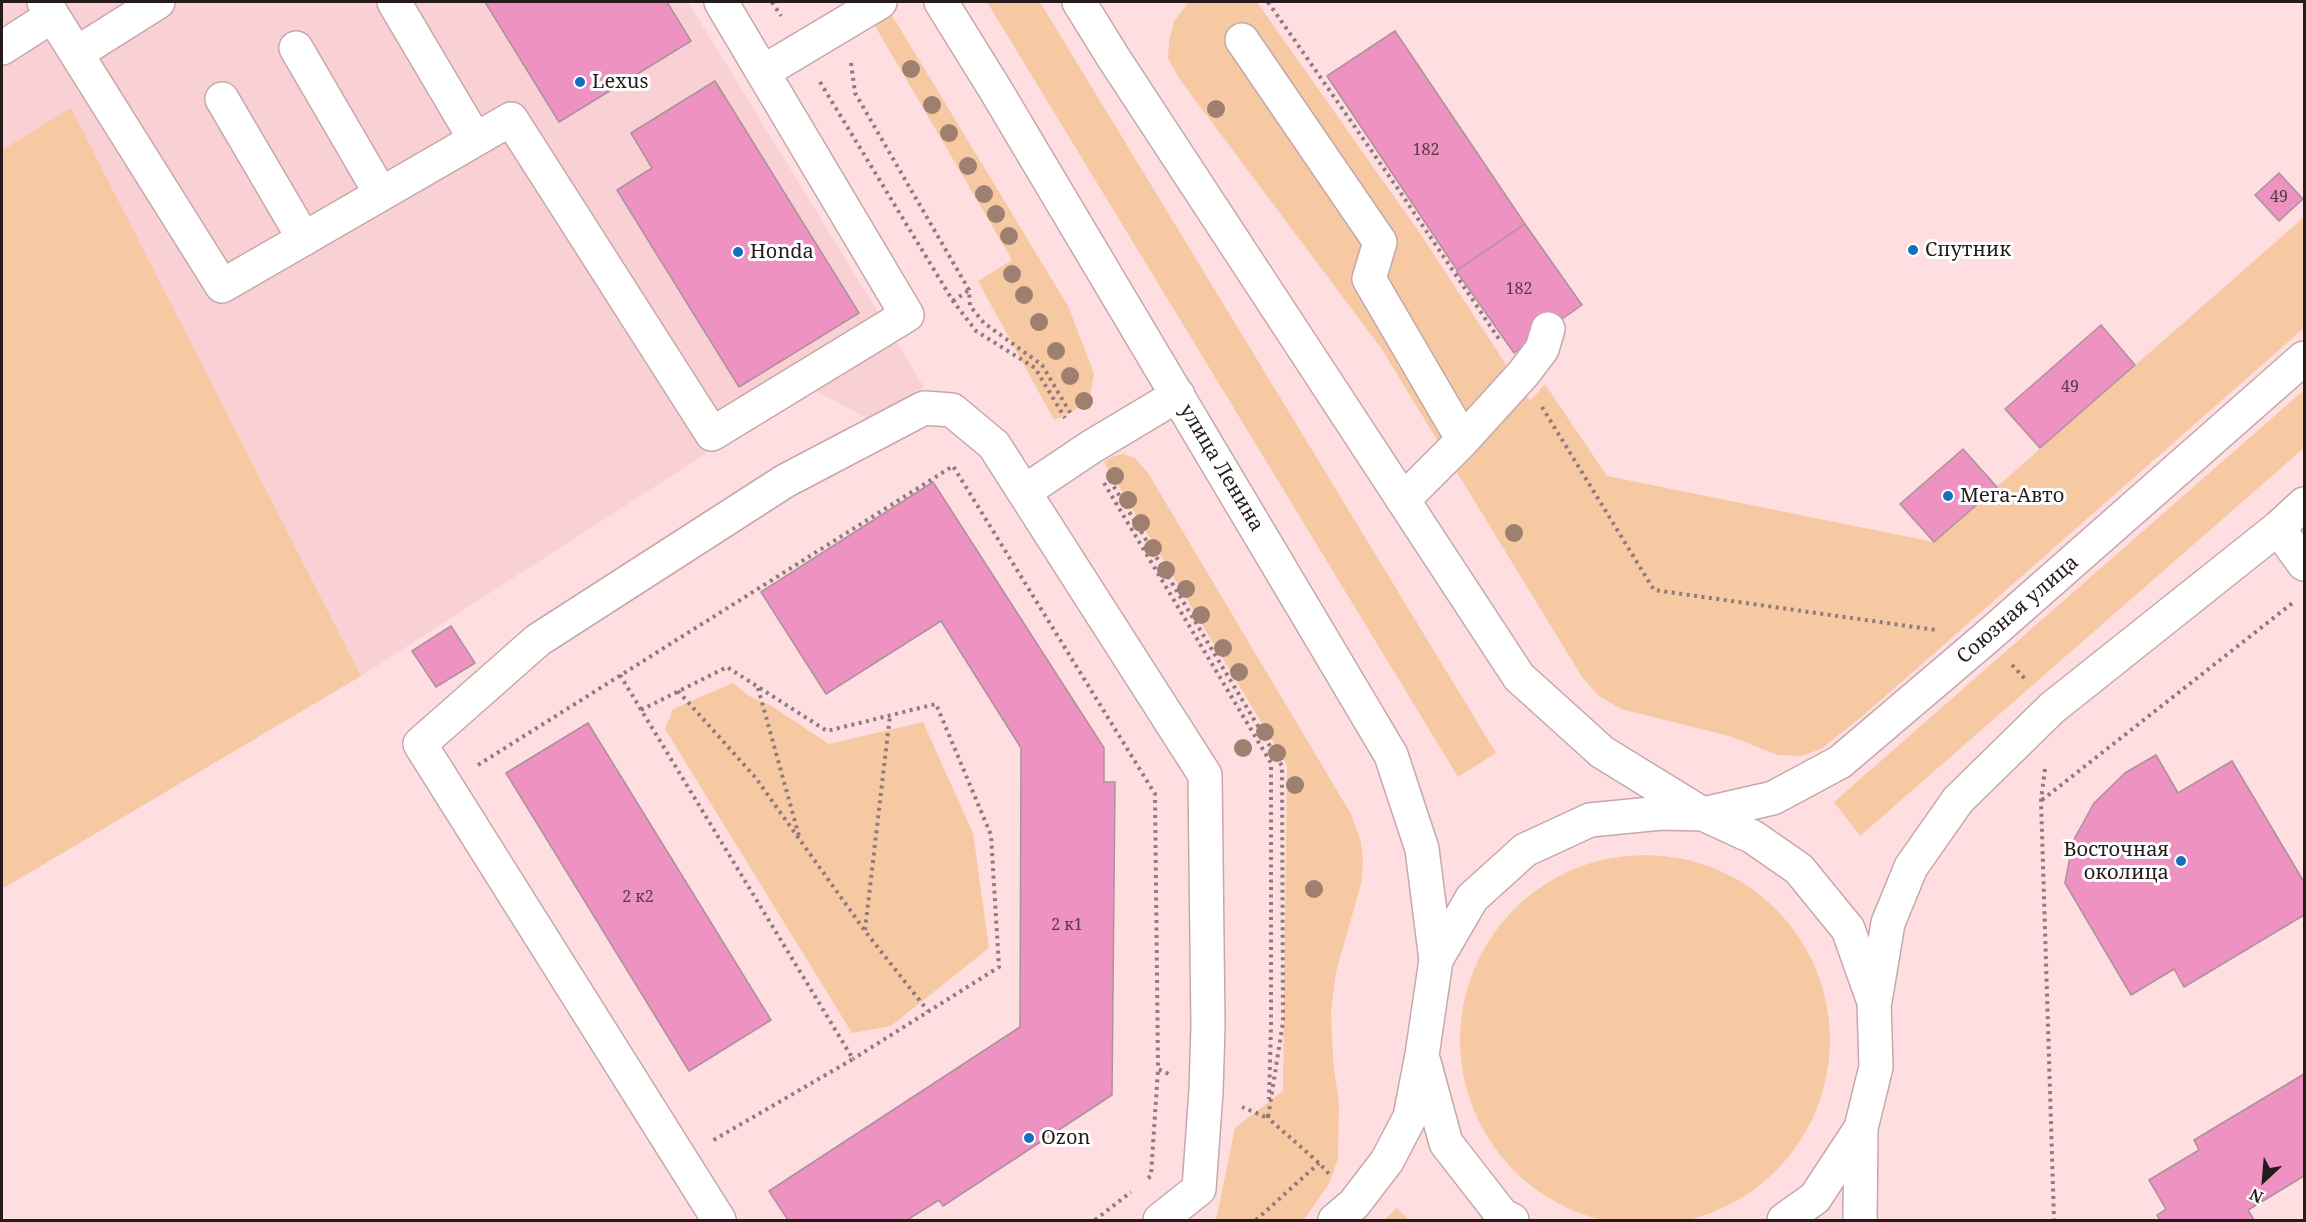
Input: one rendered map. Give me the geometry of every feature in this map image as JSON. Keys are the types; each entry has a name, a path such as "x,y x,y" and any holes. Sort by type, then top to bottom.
{"main road":[{"path":"76,53 158,2"},
{"path":"394,2 475,139"},
{"path":"2,48 48,9 222,286 511,119 712,434 907,315 721,2"},
{"path":"763,72 880,2"},
{"name":"улица Ленина","path":"941,2 1178,395 1391,755 1422,849 1436,960"},
{"path":"1079,2 1519,677 1602,752 1703,814 1753,837 1798,869 1848,929 1874,1002"},
{"path":"1242,40 1380,242 1370,279 1463,440"},
{"path":"296,48 381,194"},
{"path":"222,99 304,239"},
{"path":"1403,500 1463,440 1522,374 1542,349 1548,329"},
{"name":"Союзная улица","path":"1703,814 1773,798 1839,762 1987,637 2304,358"},
{"path":"1024,492 1088,449 1178,395"},
{"path":"719,1221 420,744 538,640 785,481 924,408 952,410 994,445 1205,776 1208,1026 1199,1190 1160,1221"},
{"path":"1860,1221 1861,1128 1876,1067 1874,1002 1888,923 1911,867 1958,800 2052,708 2278,528 2304,504"},
{"path":"2278,528 2304,564"},
{"path":"1335,1221 1354,1204 1387,1161 1410,1117 1436,960 1472,898 1524,850 1590,820 1661,813 1703,814"},
{"path":"1422,1055 1446,1143 1503,1215 1512,1221"},
{"path":"1784,1221 1815,1198 1861,1128"}],"path":[{"path":"772,2 953,301 976,331 1035,368 1088,449 1282,766 1283,1022 1268,1118 1158,1069"},
{"path":"1268,2 1396,186 1522,374 1654,590"},
{"path":"846,22 855,93 969,290 970,306 984,323 1042,365 1088,449"},
{"path":"953,301 969,290"},
{"path":"446,785 953,465 1155,794 1158,1069 1151,1176 1141,1183"},
{"path":"2041,800 2295,601"},
{"path":"641,710 727,667 827,731 936,704 991,835 999,967 853,1059 681,1160"},
{"path":"620,675 853,1059"},
{"path":"758,687 800,840"},
{"path":"678,691 755,777 865,931 927,1011"},
{"path":"865,931 890,715"},
{"path":"1256,1221 1319,1163"},
{"path":"1095,1221 1132,1191"}],"shaded area":[{"path":"2,2 688,2 924,387 869,419 816,391 744,429 361,676 71,109 2,150"},
{"path":"861,2 884,2 1068,306 1094,373 1090,396 1072,412 1054,420 978,281 1012,260"},
{"path":"987,2 1040,2 1496,753 1458,777"},
{"path":"1189,2 1257,2 1421,235 1530,401 1545,384 1607,476 1934,542 2304,217 2304,328 1865,714 1821,749 1801,756 1778,755 1729,736 1621,709 1599,696 1582,677 1381,348 1178,77 1168,58 1169,41 1174,21"},
{"path":"71,108 361,676 2,889 2,150"},
{"path":"2304,390 2304,448 1860,836 1834,802"},
{"path":"1123,454 1135,458 1148,473 1351,814 1361,842 1363,863 1361,884 1336,972 1331,1010 1333,1060 1339,1104 1338,1158 1330,1182 1304,1220 1216,1220 1235,1128 1283,1091 1287,765 1104,462"},
{"path":"733,683 749,696 770,705 829,744 923,722 973,833 989,948 891,1026 852,1033 665,729 673,709"},
{"path":"1645,855 1681,858 1716,869 1748,886 1776,909 1799,937 1816,969 1827,1004 1830,1040 1827,1076 1816,1111 1799,1143 1776,1171 1748,1194 1716,1211 1681,1222 1645,1225 1609,1222 1574,1211 1542,1194 1514,1171 1491,1143 1474,1111 1463,1076 1460,1040 1463,1004 1474,969 1491,937 1514,909 1542,886 1574,869 1609,858"},
{"path":"1397,1208 1409,1220 1384,1220"}],"building":[{"name":"Lexus","path":"485,2 667,2 691,41 559,122"},
{"path":"1395,31 1525,224 1457,270 1327,76"},
{"name":"Honda","path":"715,81 859,313 739,387 617,190 652,168 631,133"},
{"path":"2279,173 2303,199 2279,221 2255,195"},
{"path":"1525,224 1582,305 1514,353 1457,270"},
{"path":"2101,325 2135,365 2040,448 2005,409"},
{"name":"Мега-Авто","path":"1963,449 1997,487 1934,542 1900,504"},
{"path":"933,482 1104,748 1104,782 1115,782 1112,1095 943,1206 939,1200 907,1220 788,1220 769,1191 1020,1027 1021,748 941,621 826,694 761,592"},
{"path":"451,626 475,663 436,687 412,651"},
{"path":"588,723 771,1020 689,1071 506,773"},
{"name":"Восточная околица","path":"2156,755 2178,793 2232,761 2304,882 2304,915 2184,987 2174,969 2131,995 2065,883 2073,841 2094,803 2125,773"},
{"path":"2304,1074 2304,1176 2248,1210 2254,1220 2160,1220 2157,1215 2166,1209 2149,1180 2199,1150 2194,1140"}],"place":[{"name":"Lexus","path":"580,82"},
{"name":"Спутник","path":"1913,250"},
{"name":"Honda","path":"738,252"},
{"name":"Мега-Авто","path":"1948,496"},
{"name":"Восточная околица","path":"2181,861"},
{"name":"Ozon","path":"1029,1138"}]}
